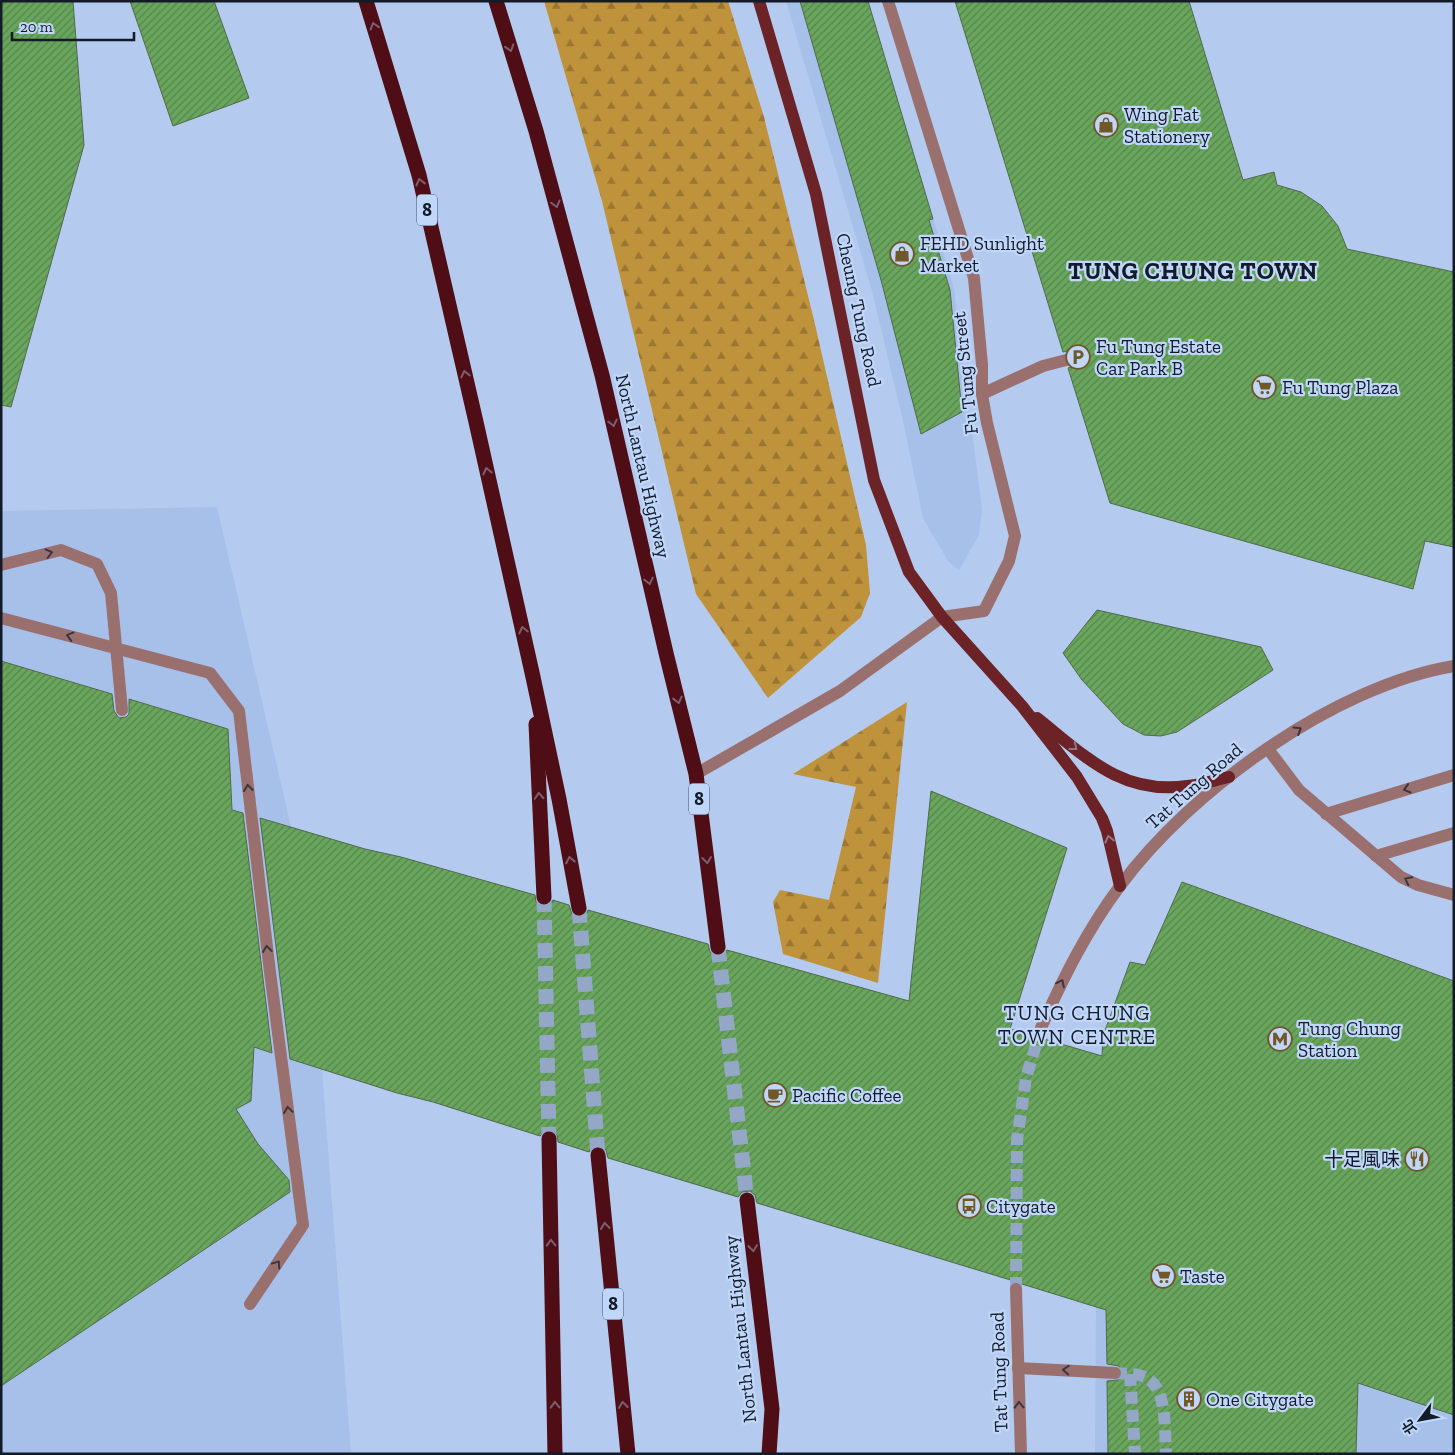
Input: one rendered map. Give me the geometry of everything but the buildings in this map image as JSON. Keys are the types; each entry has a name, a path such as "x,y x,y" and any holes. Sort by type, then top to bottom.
{"highway":[{"name":"8","path":"366,1 418,175 533,677 559,799 579,908"},
{"name":"North Lantau Highway","path":"496,1 536,131 602,375 696,774 718,947"},
{"path":"533,677 544,898"},
{"path":"550,1140 555,1454"},
{"name":"8","path":"598,1155 628,1454"},
{"name":"North Lantau Highway","path":"747,1200 772,1409 769,1454"},
{"path":"772,1409 779,1454"}],"main road":[{"name":"Cheung Tung Road","path":"759,1 816,194 874,480 909,572 942,617"},
{"path":"942,617 1022,706 1077,777 1102,818 1107,831 1120,886"},
{"path":"1022,706 1093,762 1127,782 1151,787 1187,786 1228,777"}],"street":[{"name":"Fu Tung Street","path":"888,1 974,278 982,365 982,394 987,423 1015,536 1009,561 984,611 942,617"},
{"path":"982,394 1043,366 1078,357"},
{"path":"1,565 61,550 97,564 111,593 122,710"},
{"path":"696,774 840,691 942,617"},
{"path":"1,618 210,672 239,711 303,1225 250,1304"},
{"name":"Tat Tung Road","path":"1041,1028 1061,983 1088,933 1120,886 1158,840 1188,811 1228,777 1318,717 1359,696 1404,678 1454,666"},
{"path":"1268,749 1299,790 1401,877 1454,895"},
{"path":"1326,814 1454,775"},
{"path":"1376,856 1454,833"},
{"name":"Tat Tung Road","path":"1016,1289 1021,1454"},
{"path":"1018,1368 1115,1374"}],"shaded area":[{"name":"FEHD Sunlight Market","path":"786,1 868,1 954,288 982,510 979,535 959,570 948,561 923,518 903,421 872,291"},
{"name":"Citygate","path":"217,507 291,827 1102,1056 1454,1193 1454,1454 1095,1454 1096,1307 598,1155 433,1102 322,1070 351,1454 1,1454 1,511"}],"green space":[{"path":"544,1 728,1 764,117 813,316 866,545 870,593 861,617 768,698 696,594 602,201"},
{"path":"907,702 878,983 783,954 773,902 780,890 829,900 856,787 793,774"}],"tunnel":[{"path":"544,897 549,1139"},
{"path":"579,908 598,1155"},
{"path":"718,947 747,1200"},
{"path":"1016,1289 1017,1140 1026,1078 1041,1028"},
{"path":"1115,1373 1142,1376 1151,1381 1157,1388 1161,1398 1165,1421 1166,1454"},
{"path":"1130,1374 1135,1454"}],"place":[{"name":"Wing Fat Stationery","path":"1106,125"},
{"name":"FEHD Sunlight Market","path":"902,254"},
{"name":"Fu Tung Estate Car Park B","path":"1078,357"},
{"name":"Fu Tung Plaza","path":"1264,387"},
{"name":"Tung Chung Station","path":"1280,1039"},
{"name":"Pacific Coffee","path":"775,1095"},
{"name":"十足風味","path":"1417,1159"},
{"name":"Citygate","path":"969,1206"},
{"name":"Taste","path":"1163,1276"},
{"name":"One Citygate","path":"1189,1399"}],"district":[{"name":"TUNG CHUNG TOWN","path":"1193,270"},
{"name":"TUNG CHUNG TOWN CENTRE","path":"1077,1024"}]}
